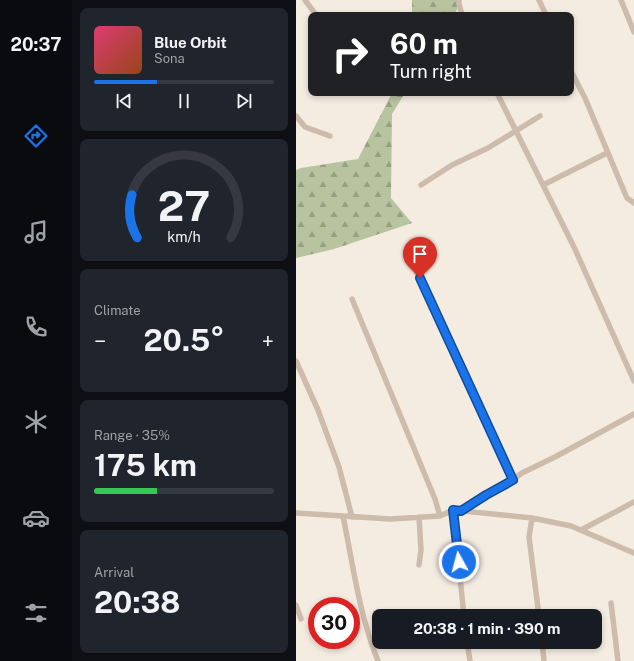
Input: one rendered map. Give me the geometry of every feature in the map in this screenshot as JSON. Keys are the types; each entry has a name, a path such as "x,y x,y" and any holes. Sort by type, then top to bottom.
{"street":[{"path":"305,0 314,12"},
{"path":"459,0 461,12"},
{"path":"539,0 545,12"},
{"path":"621,0 634,32"},
{"path":"574,77 585,98 627,198 634,203"},
{"path":"498,96 577,254 634,381"},
{"path":"421,185 452,165 488,148 540,116"},
{"path":"297,118 304,127 330,136"},
{"path":"544,185 607,153"},
{"path":"413,264 513,480"},
{"path":"352,299 435,499 440,516"},
{"path":"296,361 318,410 338,467 352,517"},
{"path":"461,511 522,473 555,457 634,414"},
{"path":"581,530 634,502"},
{"path":"453,510 463,609"},
{"path":"296,513 390,519 440,516 453,510 532,518 566,525 581,530 634,553"},
{"path":"344,516 360,604 372,646 378,661"},
{"path":"419,518 421,550 420,564"},
{"path":"532,518 529,532 538,609"},
{"path":"611,603 618,661"},
{"path":"296,605 301,619"},
{"path":"469,649 470,661"},
{"path":"543,649 544,661"}],"green space":[{"path":"412,0 460,0 456,12 412,12"},
{"path":"390,96 403,96 392,114 391,198 412,223 334,249 296,258 296,170 358,159"}],"route":[{"path":"420,278 513,480 461,511 453,510 459,562"}]}
